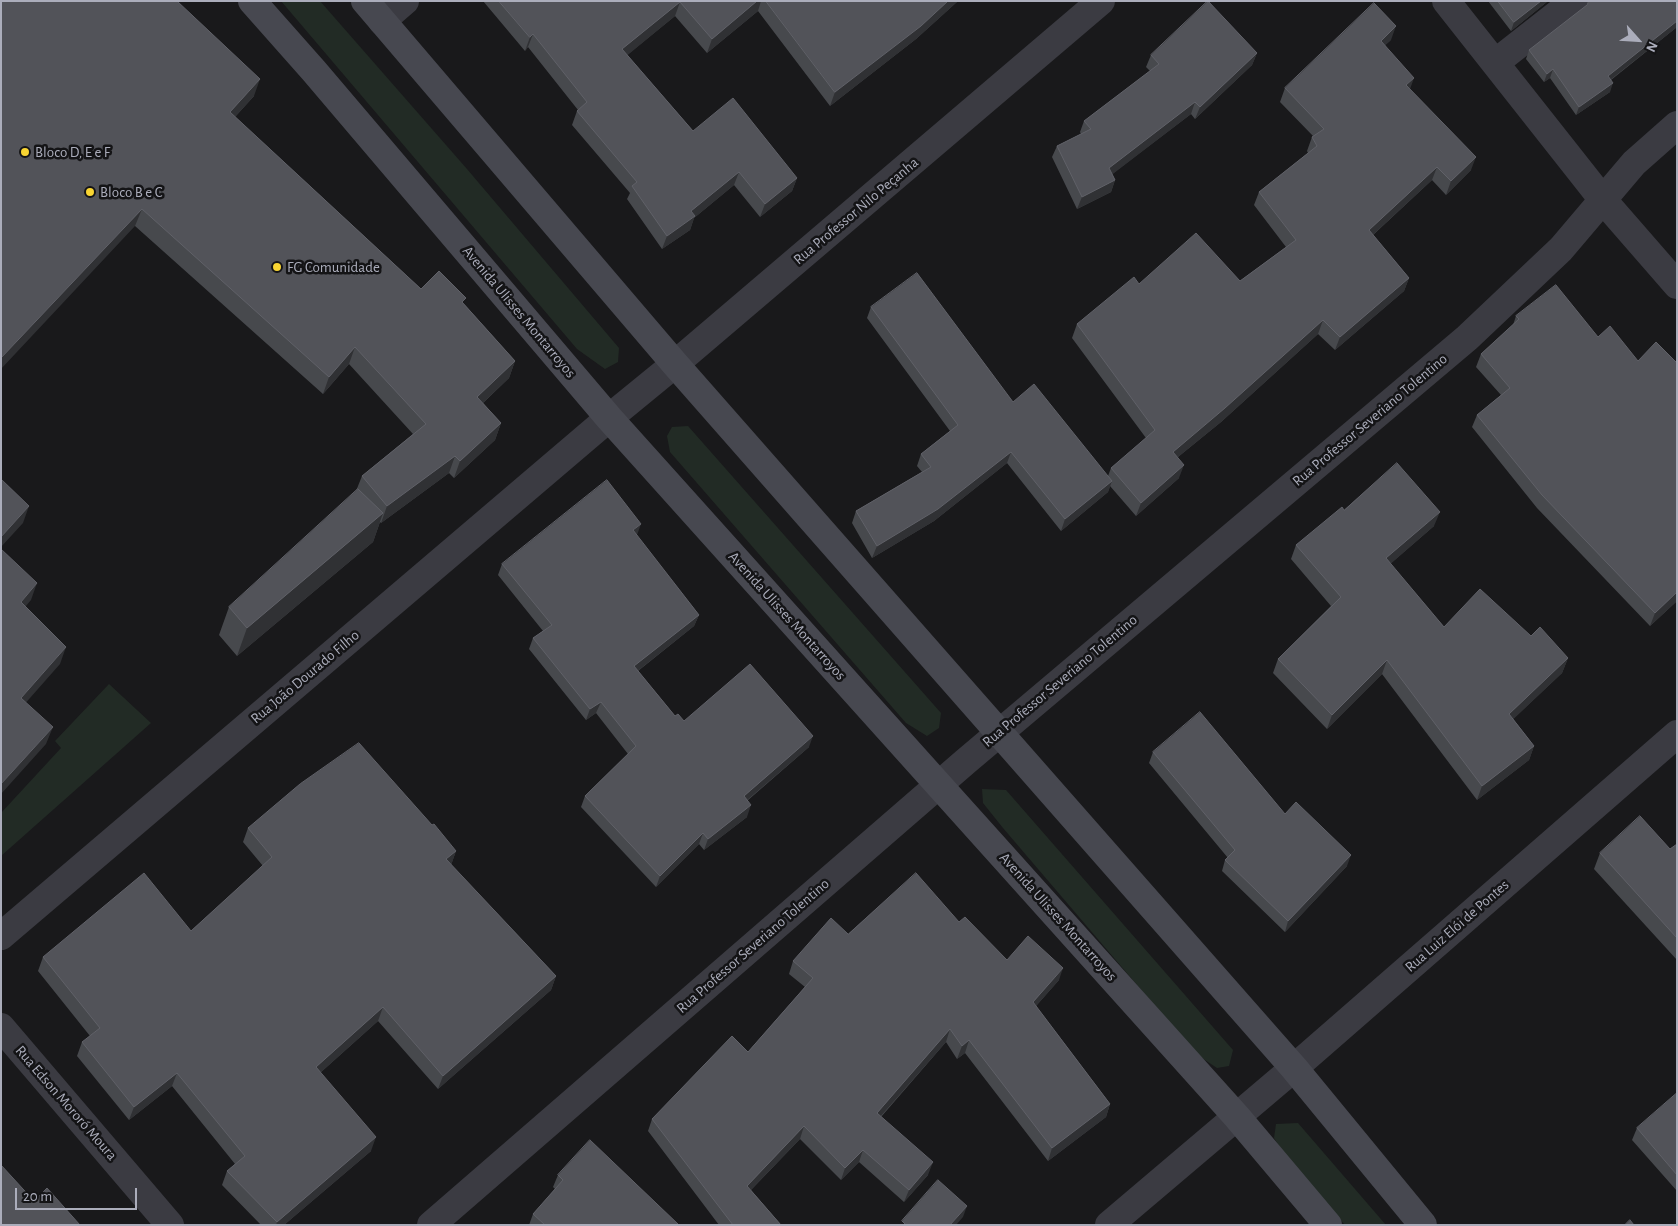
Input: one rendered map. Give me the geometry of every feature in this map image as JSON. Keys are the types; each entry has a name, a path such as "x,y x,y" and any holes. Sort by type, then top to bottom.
{"main road":[{"name":"Avenida Ulisses Montarroyos","path":"252,1 314,71 609,418 1237,1117 1328,1225"},
{"path":"374,11 676,364 1294,1068 1423,1225"}],"street":[{"path":"374,11 406,1"},
{"name":"Rua Professor Nilo Peçanha","path":"609,418 676,364 1101,1"},
{"path":"1446,1 1603,200 1677,285"},
{"path":"1494,63 1574,1"},
{"name":"Rua Professor Severiano Tolentino","path":"431,1225 999,733 1467,338 1561,249 1634,163 1677,125"},
{"name":"Rua João Dourado Filho","path":"1,936 609,418"},
{"name":"Rua Luiz Elói de Pontes","path":"1109,1225 1294,1068 1677,734"},
{"name":"Rua Edson Mororó Moura","path":"1,1027 170,1225"}],"shaded area":[{"path":"281,1 320,1 467,169 619,348 618,362 605,369 577,349"},
{"path":"688,426 941,713 939,728 927,736 906,723 670,452 667,436 672,427"},
{"path":"109,684 151,723 1,856 1,813 61,748 55,741"},
{"path":"982,789 1006,790 1233,1050 1229,1066 1217,1068 1196,1054 1003,828 983,803"},
{"path":"1298,1123 1386,1225 1345,1225 1307,1183 1274,1138 1276,1124"}],"building":[{"path":"1,1 177,1 260,79 230,112 421,289 439,271 466,298 462,302 515,361 477,397 501,423 460,461 455,456 387,506 362,476 426,424 355,347 329,377 142,209 1,358"},
{"path":"499,1 757,1 712,39 680,2 622,49 693,131 733,98 797,178 765,204 739,172 691,211 695,216 667,236 632,186 637,182 577,111 587,102 533,34 530,37"},
{"path":"766,1 948,1 921,26 835,92"},
{"path":"1208,1 1257,53 1200,107 1195,102 1109,168 1115,180 1082,197 1057,146 1091,129 1084,121 1159,64 1151,55"},
{"path":"1498,1 1541,1 1514,22"},
{"path":"1589,1 1677,1 1677,21 1608,76 1613,83 1579,107 1553,69 1547,74 1529,50 1587,5"},
{"path":"1374,3 1396,26 1381,41 1414,78 1406,85 1476,157 1451,181 1437,167 1369,230 1409,278 1340,337 1323,320 1173,452 1184,465 1141,503 1111,468 1155,430 1077,324 1134,277 1139,284 1196,233 1240,281 1296,240 1259,192 1317,146 1312,137 1324,129 1285,88"},
{"path":"917,273 1013,402 1034,384 1112,481 1065,519 1011,452 938,509 877,546 856,511 931,467 921,454 958,425 871,307"},
{"path":"1556,285 1598,337 1610,326 1638,361 1656,342 1677,363 1677,592 1655,613 1542,495 1477,415 1510,388 1481,354 1519,319 1516,316"},
{"path":"1397,463 1440,512 1386,558 1444,627 1480,589 1531,636 1540,627 1568,658 1509,714 1534,746 1482,786 1387,660 1332,715 1278,659 1341,597 1296,545 1342,507 1344,510"},
{"path":"1,479 29,506 1,537"},
{"path":"607,480 641,524 633,530 699,615 634,666 675,716 678,714 684,721 750,664 813,736 744,796 751,805 708,839 703,833 660,876 585,796 636,746 601,702 590,709 533,638 552,625 502,564"},
{"path":"358,489 383,513 247,628 229,607"},
{"path":"1,549 37,583 21,602 66,647 21,698 53,727 1,784"},
{"path":"1200,712 1285,814 1296,802 1351,855 1288,921 1225,860 1235,850 1153,752"},
{"path":"359,743 432,825 434,824 456,851 446,859 556,976 443,1076 383,1007 316,1067 376,1137 277,1222 227,1171 245,1156 177,1073 134,1107 82,1042 100,1028 43,957 144,873 191,931 272,857 248,828 300,784"},
{"path":"1640,816 1670,849 1677,844 1677,938 1600,853"},
{"path":"916,873 959,922 965,917 1007,960 1028,936 1063,968 1033,1002 1110,1104 1052,1148 969,1040 962,1046 950,1029 877,1113 933,1162 909,1190 863,1150 845,1168 804,1126 747,1186 781,1225 733,1225 652,1119 732,1036 748,1052 813,978 793,961 831,918 848,934"},
{"path":"1677,1093 1677,1175 1637,1128"},
{"path":"590,1140 679,1225 545,1225 533,1214 563,1180 558,1175"},
{"path":"1,1165 34,1201 47,1188 80,1225 1,1225"},
{"path":"938,1180 967,1206 950,1225 906,1225 902,1221"},
{"path":"1630,1220 1634,1225 1625,1225"}],"place":[{"name":"Bloco D, E e F","path":"25,152"},
{"name":"Bloco B e C","path":"90,192"},
{"name":"FG Comunidade","path":"277,267"}]}
